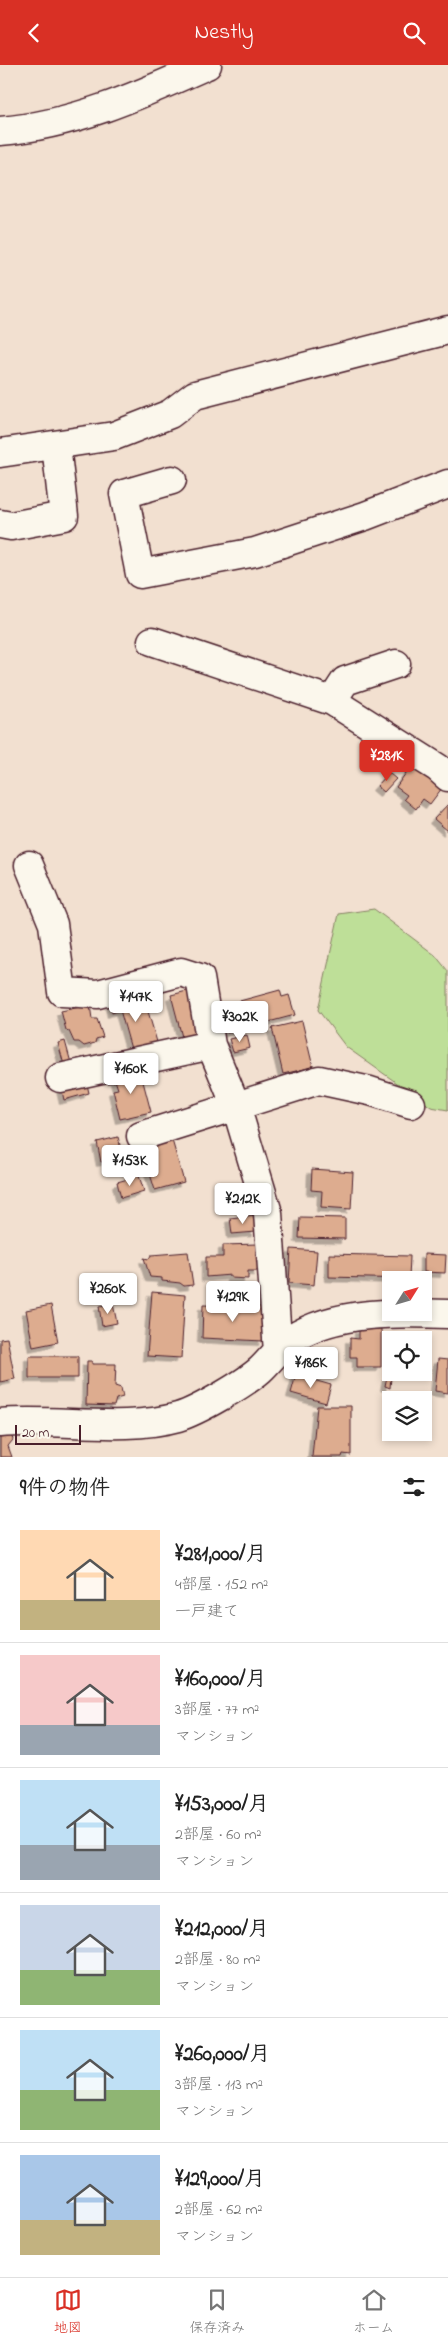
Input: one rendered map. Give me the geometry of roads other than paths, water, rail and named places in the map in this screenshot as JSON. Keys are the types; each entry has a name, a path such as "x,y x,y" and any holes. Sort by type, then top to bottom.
{"street":[{"path":"0,131 32,129 116,105 207,65"},
{"path":"0,453 114,436 170,414 195,395 448,330"},
{"path":"0,524 11,526 64,516 56,445"},
{"path":"172,480 124,494 140,574 255,552 365,516 448,484"},
{"path":"152,641 332,701 438,768 448,777"},
{"path":"332,701 345,681 396,664"},
{"path":"29,865 53,924 62,992 98,993 181,972 200,978 211,1045 236,1106 268,1213 278,1353"},
{"path":"60,1078 211,1045"},
{"path":"141,1136 319,1080 370,1091 411,1104"},
{"path":"0,1423 23,1421 129,1424 179,1417 224,1395 259,1371 292,1338 318,1326 361,1315 448,1314"}]}
